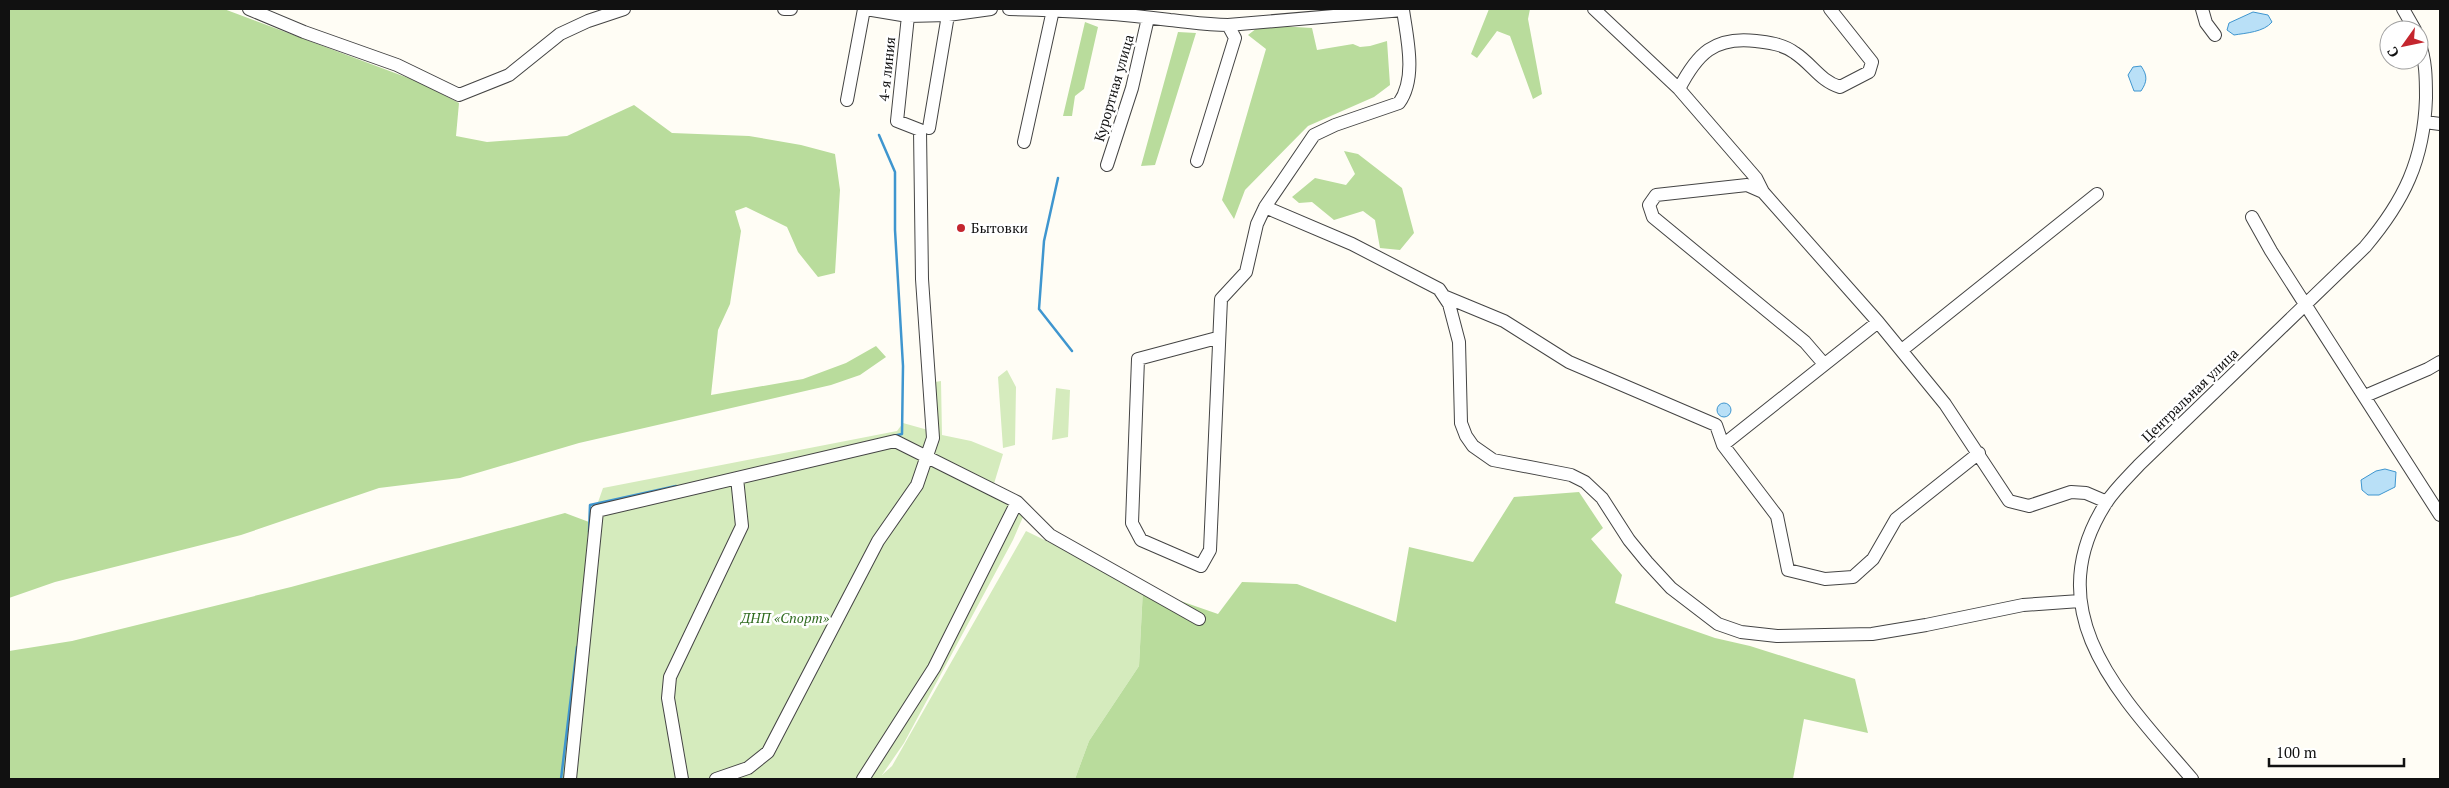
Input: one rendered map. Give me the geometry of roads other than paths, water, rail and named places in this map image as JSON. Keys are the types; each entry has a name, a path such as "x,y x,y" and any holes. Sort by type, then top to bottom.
{"street":[{"path":"249,9 304,32 397,65 459,95 509,75 560,34 588,21 624,9"},
{"path":"784,9 791,9"},
{"path":"847,100 865,9 908,16 948,15 991,9"},
{"path":"1009,9 1053,10 1204,25 1228,25 1404,10 1409,67 1405,95 1399,103 1335,125 1314,135 1265,207 1257,224 1246,272 1220,299 1210,550 1201,566 1141,540 1132,523 1138,359 1217,338"},
{"path":"1594,9 1679,89 1756,178 1763,192 1902,350 1945,404 2009,501 2029,506 2071,492 2086,493 2107,502"},
{"path":"1679,89 1691,66 1717,43 1738,39 1778,44 1796,53 1828,83 1840,87 1869,72 1872,62 1830,9"},
{"path":"2202,9 2206,23 2215,35"},
{"path":"2403,9 2409,20"},
{"path":"1024,142 1053,10"},
{"path":"929,128 948,15"},
{"name":"4-я линия","path":"908,16 897,121 920,130 918,138 922,166 922,279 934,438 926,458"},
{"name":"Курортная улица","path":"1107,165 1132,88 1148,18"},
{"path":"1197,161 1235,38 1228,25"},
{"name":"Центральная улица","path":"2192,779 2113,681 2087,631 2080,601 2079,579 2083,553 2092,530 2107,502 2175,429 2306,306 2365,248 2386,223 2416,166 2425,122 2425,70"},
{"path":"2425,122 2440,124"},
{"path":"1763,192 1747,185 1656,195 1649,205 1653,217 1805,342 1824,364"},
{"path":"1902,350 2097,194"},
{"path":"1265,207 1352,244 1439,289 1446,297 1459,342 1461,423 1466,436 1473,446 1493,460 1571,475 1585,482 1602,498 1629,540 1671,588 1718,624 1741,632 1776,636 1872,634 2023,605 2080,601"},
{"path":"2252,217 2306,306 2440,515"},
{"path":"1446,297 1504,321 1569,362 1716,425 1722,445 1777,516 1788,570 1825,579 1853,577 1873,559 1896,520 1979,453"},
{"path":"1722,445 1878,322"},
{"path":"2365,396 2440,362"},
{"path":"570,779 598,511 895,441 1017,502 1050,535 1199,619"},
{"path":"716,779 748,768 768,752 878,541 917,486 926,458"},
{"path":"682,779 668,698 670,677 742,526 737,478"},
{"path":"863,779 934,668 1017,502"}],"water":[{"path":"2253,12 2268,15 2272,22 2260,30 2249,33 2234,35 2227,30 2229,23"},
{"path":"2141,66 2146,76 2145,85 2141,91 2134,91 2128,75 2133,67"},
{"path":"1721,403 1727,403 1731,410 1727,417 1721,417 1717,413 1717,407"},
{"path":"2385,469 2396,472 2395,487 2379,495 2368,495 2362,490 2361,480 2376,471"}],"waterway":[{"path":"879,135 895,172 895,230 903,366 902,434 893,436"},
{"path":"1058,178 1044,241 1039,309 1072,351"},
{"path":"589,532 590,505 676,486"},
{"path":"561,779 577,647"}],"place":[{"name":"Бытовки","path":"961,228"}],"park label":[{"name":"ДНП «Спорт»","path":"785,618"}]}
